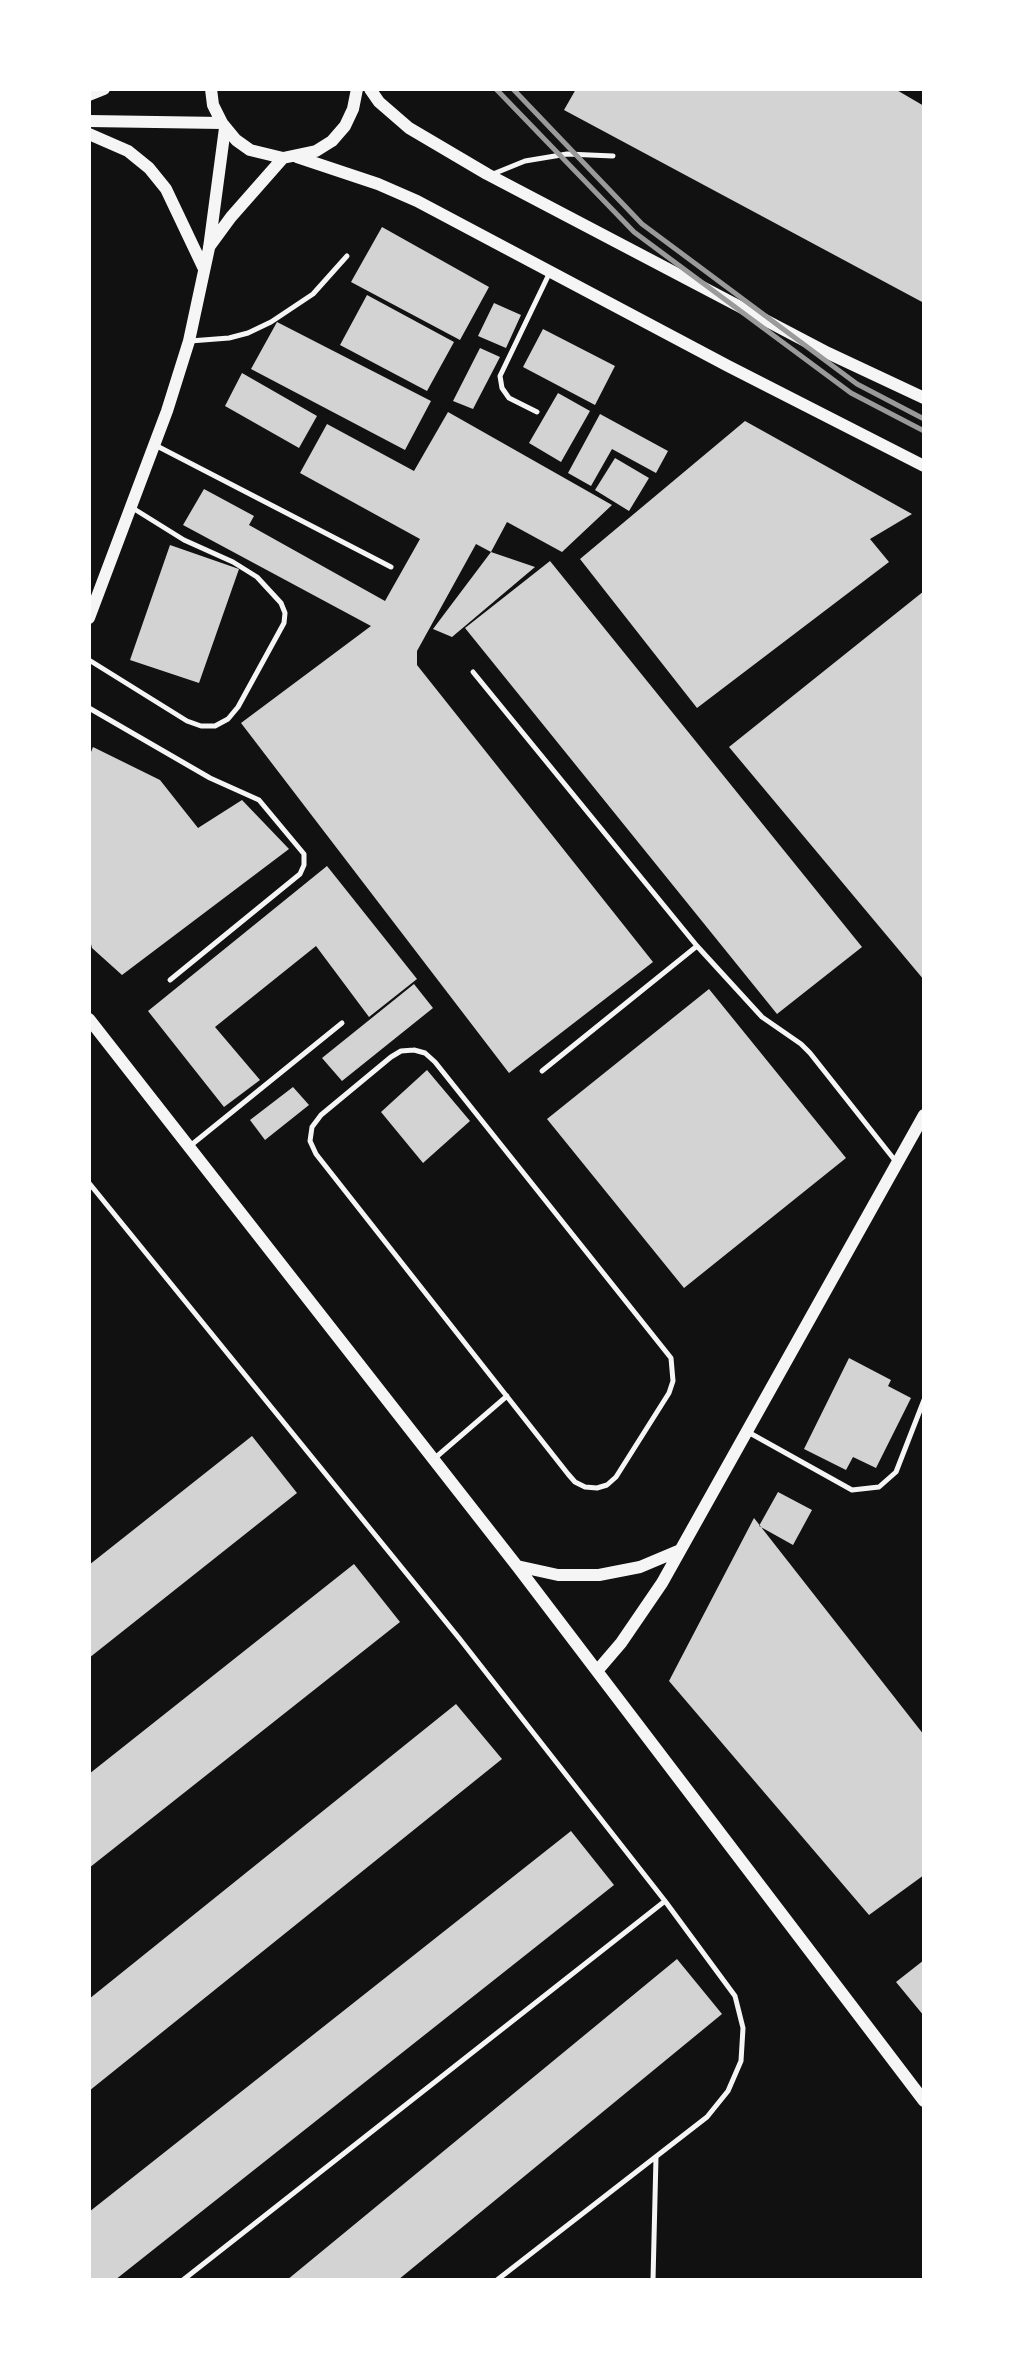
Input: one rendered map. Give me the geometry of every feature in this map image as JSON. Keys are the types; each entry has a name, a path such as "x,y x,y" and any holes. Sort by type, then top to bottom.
{"street":[{"path":"89,95 104,89"},
{"path":"211,89 213,105 223,126 236,140 250,150 283,158 316,151 332,141 345,126 353,109 357,89"},
{"path":"370,89 379,102 409,128 491,176 828,353 924,398"},
{"path":"89,121 223,126"},
{"path":"89,618 155,445 189,341 209,248 223,126"},
{"path":"89,134 128,151 149,168 166,189 205,270"},
{"path":"297,157 417,201 728,366 924,466"},
{"path":"209,248 248,197 283,158"},
{"path":"89,1019 517,1566 924,2101"},
{"path":"597,1671 642,1614 924,1115"},
{"path":"517,1566 558,1575 599,1575 640,1567 678,1550"}],"lane":[{"path":"491,176 525,161 567,154 613,156"},
{"path":"189,341 229,338 271,322 313,294 347,256"},
{"path":"537,412 509,398 502,388 500,376 551,271"},
{"path":"155,445 391,567"},
{"path":"89,660 187,721 201,726 215,726 229,719 284,623 285,612 281,603 257,577 233,562 184,540 131,507"},
{"path":"473,672 697,946 762,1017 810,1053 897,1163"},
{"path":"89,708 210,778 259,800 304,854 304,865 300,874 170,980"},
{"path":"542,1071 697,946"},
{"path":"190,1146 342,1023"},
{"path":"401,1051 425,1053 435,1062 665,1347 674,1370 669,1393 616,1477 607,1485 597,1488 585,1487 575,1482 507,1396 316,1154 310,1141 312,1127 321,1115 401,1051"},
{"path":"89,1183 351,1504 666,1901 735,1996 743,2028 741,2061 728,2091 707,2117 497,2280"},
{"path":"434,1459 507,1396"},
{"path":"745,1431 852,1490 879,1486 896,1472 924,1400"},
{"path":"183,2280 666,1901"},
{"path":"653,2280 656,2157"}],"building":[{"path":"576,89 895,89 924,106 924,303 564,110"},
{"path":"382,227 489,287 460,340 351,282"},
{"path":"367,295 454,342 427,391 340,345"},
{"path":"494,303 521,315 506,348 478,336"},
{"path":"277,322 431,401 405,450 251,369"},
{"path":"543,329 615,366 595,405 523,367"},
{"path":"480,348 500,357 473,409 453,401"},
{"path":"242,373 317,416 299,448 225,406"},
{"path":"558,393 590,411 561,462 529,443"},
{"path":"448,412 612,505 562,552 507,522 491,552 476,544 417,651 417,665 653,962 509,1073 241,723 371,626 183,525 204,489 254,516 249,525 385,601 420,539 300,473 327,424 414,471"},
{"path":"600,414 668,451 656,473 612,449 591,486 568,473"},
{"path":"745,421 912,514 870,539 889,562 697,708 580,559"},
{"path":"615,458 649,478 629,511 595,490"},
{"path":"170,545 239,569 199,683 130,660"},
{"path":"491,552 535,567 452,637 433,629"},
{"path":"550,561 862,947 777,1014 465,628"},
{"path":"924,591 924,980 729,747"},
{"path":"93,747 160,780 198,828 242,800 289,849 122,975 92,948 89,936 89,757"},
{"path":"327,866 417,979 369,1017 316,946 215,1027 260,1080 224,1107 148,1011"},
{"path":"414,984 433,1008 342,1081 322,1058"},
{"path":"709,989 846,1158 684,1288 547,1119"},
{"path":"427,1070 470,1121 423,1163 381,1112"},
{"path":"293,1087 309,1105 265,1140 250,1120"},
{"path":"849,1358 891,1380 888,1386 911,1398 876,1468 853,1457 846,1470 804,1449"},
{"path":"252,1436 297,1493 89,1658 89,1565"},
{"path":"778,1492 812,1510 793,1545 759,1526"},
{"path":"754,1518 924,1735 924,1875 869,1915 669,1681"},
{"path":"354,1564 400,1622 89,1868 89,1774"},
{"path":"456,1704 502,1759 89,2091 89,1999"},
{"path":"571,1831 614,1885 115,2280 89,2280 89,2212"},
{"path":"677,1959 722,2014 398,2280 287,2280"},
{"path":"924,1960 924,2016 896,1982"}],"railway":[{"path":"496,89 634,232 851,393 924,431"},
{"path":"513,89 642,224 857,384 924,419"}]}
